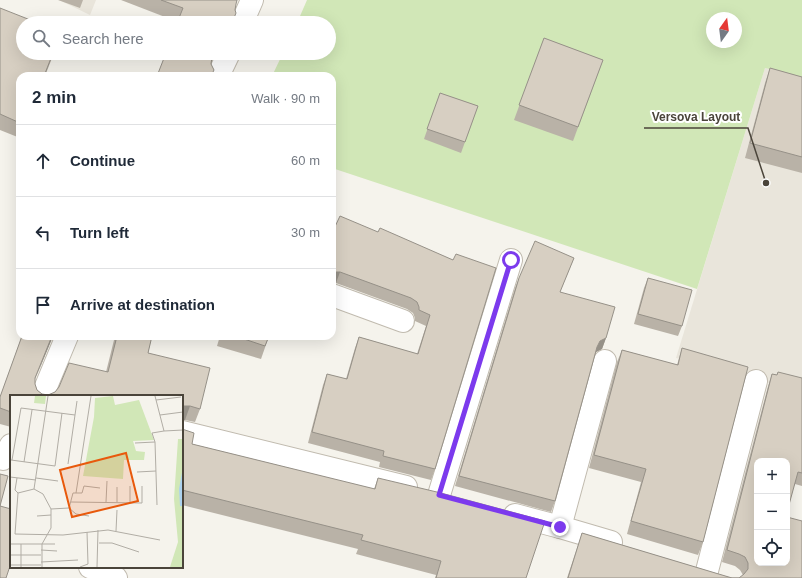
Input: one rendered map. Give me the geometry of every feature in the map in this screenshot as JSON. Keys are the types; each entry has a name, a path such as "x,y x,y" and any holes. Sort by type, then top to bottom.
{"street":[{"path":"245,16 252,0"},
{"path":"220,72 226,60"},
{"path":"183,432 446,497 511,260"},
{"path":"336,296 403,321"},
{"path":"42,395 66,340"},
{"path":"560,527 605,361"},
{"path":"685,565 716,574 756,381"},
{"path":"499,511 560,527 626,547"},
{"path":"92,568 116,578"}],"shaded area":[{"path":"59,0 96,0 90,15"},
{"path":"765,68 802,77 802,392 676,358"}],"green space":[{"path":"307,0 802,0 802,77 765,68 697,289 336,169 336,72 274,72 280,60 336,60 336,16 300,16"}],"building":[{"path":"161,0 237,0 235,16 180,16 183,8"},
{"path":"0,8 20,16 16,16 16,60 50,60 46,72 16,72 16,121 0,114"},
{"path":"544,38 603,60 578,127 519,105"},
{"path":"163,60 212,60 211,64 214,70 213,72 159,72"},
{"path":"770,68 802,77 802,157 750,143"},
{"path":"440,93 478,106 465,142 427,129"},
{"path":"340,216 378,232 380,228 453,260 456,254 496,268 435,469 383,456 384,451 312,432 327,374 347,379 359,337 418,354 430,315 419,310 417,302 411,298 340,272 336,272 336,224"},
{"path":"535,241 574,258 560,292 615,307 606,338 600,341 597,347 555,501 459,476 519,278"},
{"path":"648,278 692,290 682,326 638,314"},
{"path":"21,340 50,340 35,378 37,390 42,394 48,395 10,395 10,412 0,408 0,397"},
{"path":"116,340 151,340 148,353 210,368 200,409 184,406 183,395 48,395 55,392 59,387 69,363 108,372"},
{"path":"247,340 267,340 265,346"},
{"path":"682,348 748,367 703,542 631,521 646,469 594,455 622,350 678,365"},
{"path":"778,372 802,378 802,473 798,472 790,501 790,458 754,458 754,566 790,566 790,518 802,521 802,578 739,578 748,569 748,563 745,557 727,550 772,374 777,375"},
{"path":"183,429 194,433 192,444 375,489 378,478 545,521 526,578 436,578 441,561 361,540 363,535 183,490"},
{"path":"0,474 8,476 0,506"},
{"path":"0,506 10,509 10,566 6,578 0,578"},
{"path":"582,533 732,578 568,578"}],"place":[{"name":"Versova Layout","path":"766,183"}],"route":[{"path":"511,260 439,495 560,527"}]}
